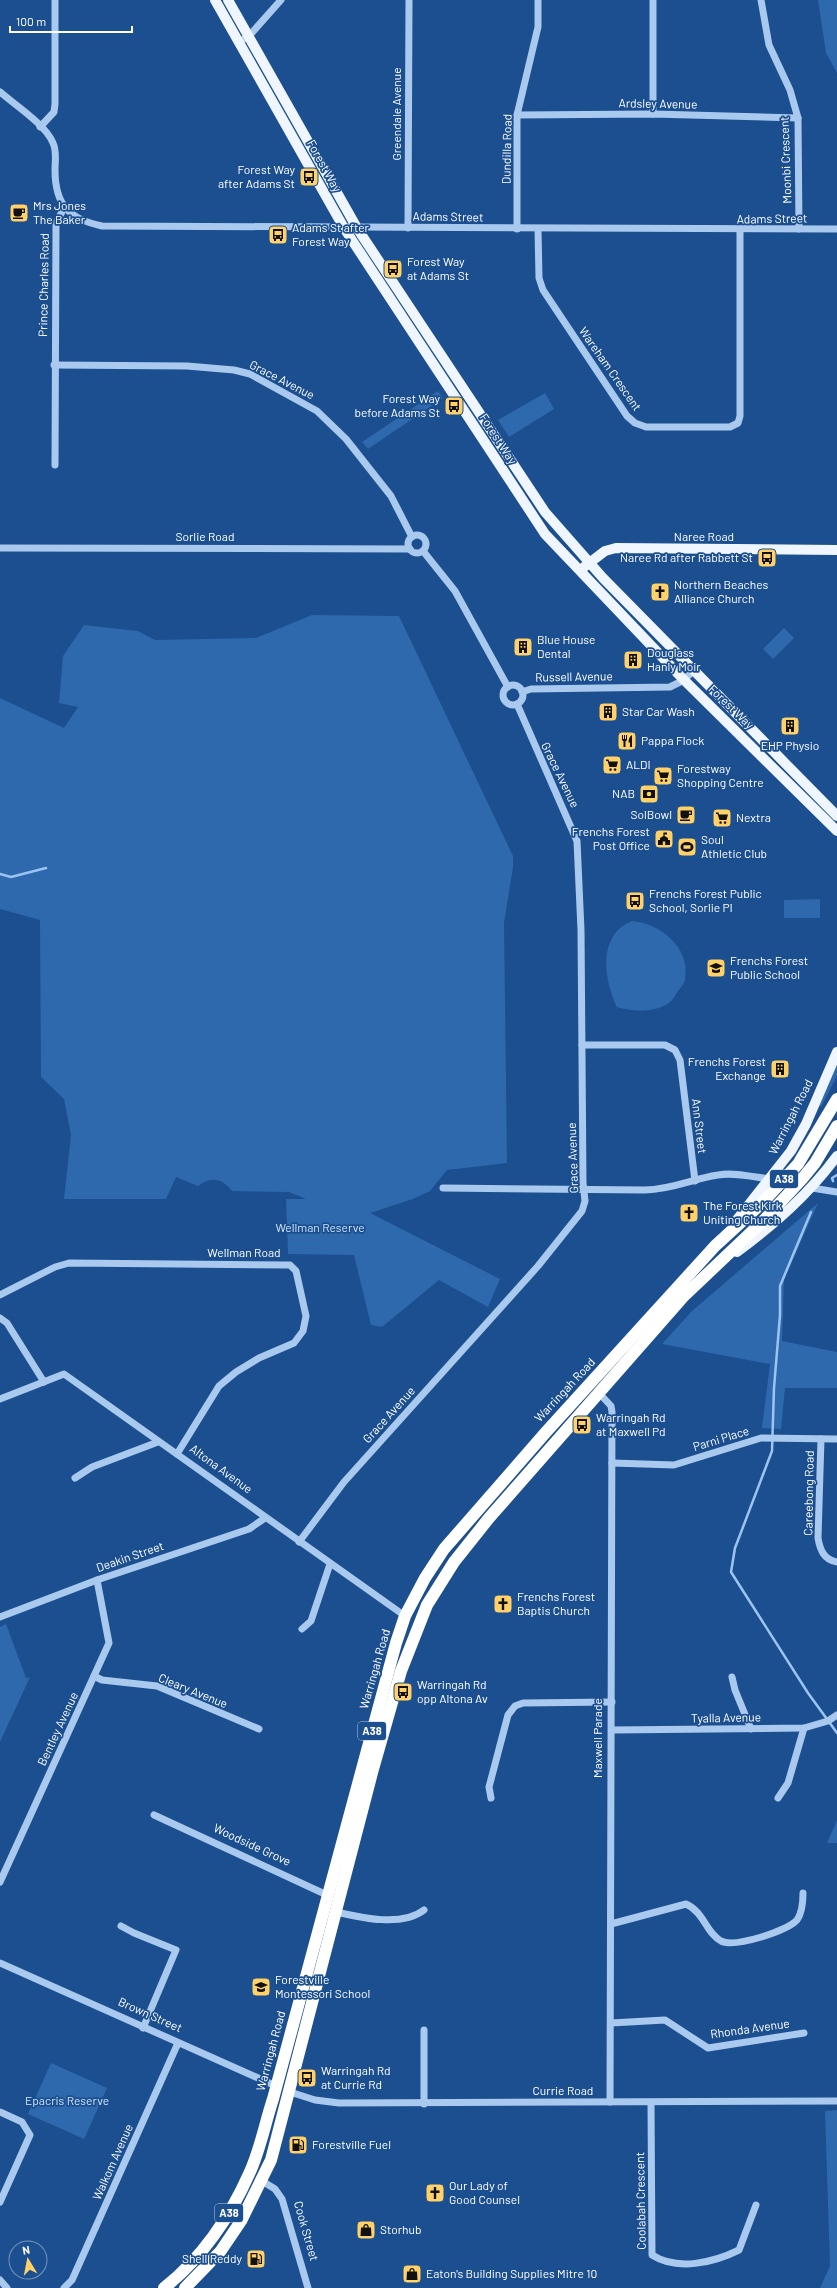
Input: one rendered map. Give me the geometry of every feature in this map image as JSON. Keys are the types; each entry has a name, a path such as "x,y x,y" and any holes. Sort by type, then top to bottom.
{"highway":[{"name":"Warringah Road","path":"164,2288 198,2256 221,2225 250,2173 276,2086 387,1674 405,1616 425,1578 444,1550 588,1384 715,1246 764,1201 798,1164 837,1099"},
{"name":"A38","path":"185,2288 220,2252 241,2221 262,2181 278,2136 290,2092 339,1898 401,1670 417,1627 438,1585 475,1535 600,1394 658,1325 802,1179 819,1157 837,1126"},
{"name":"Maxwell Parade","path":"588,1384 600,1394"},
{"name":"Altona Avenue","path":"405,1616 417,1627"},
{"name":"Woodside Grove","path":"327,1895 339,1898"},
{"path":"323,1909 336,1912"},
{"name":"Brown Street","path":"276,2086 290,2092"},
{"name":"Cook Street","path":"250,2173 262,2181"}],"main road":[{"name":"Forest Way","path":"216,0 344,228 545,534 684,680 837,831"},
{"name":"Forest Way","path":"228,0 357,228 545,512 589,563 837,816"},
{"name":"Naree Road","path":"579,571 605,551 616,548 837,550"},
{"name":"Warringah Road","path":"715,1246 783,1163 802,1131 837,1052"},
{"name":"A38","path":"710,1272 771,1225 812,1188 837,1156"}],"street":[{"path":"40,127 54,112 55,104 55,0"},
{"path":"239,42 249,36 281,0"},
{"name":"Greendale Avenue","path":"408,228 409,0"},
{"name":"Dundilla Road","path":"517,229 517,115 538,27 538,0"},
{"path":"653,0 653,114"},
{"name":"Moonbi Crescent","path":"761,0 769,46 790,90 798,118 799,229"},
{"path":"0,92 49,135 54,144 56,189 64,208"},
{"name":"Ardsley Avenue","path":"517,115 653,114 798,118"},
{"name":"Adams Street","path":"64,208 77,219 102,226 740,230 837,229"},
{"name":"Prince Charles Road","path":"55,465 54,365 56,223 64,208"},
{"name":"Wareham Crescent","path":"538,229 539,278 543,290 627,416 635,423 646,427 730,427 738,423 740,416 740,230"},
{"name":"Grace Avenue","path":"54,365 188,366 234,370 250,374 317,411 346,439 391,496 412,537"},
{"path":"418,535 424,538 426,544 423,551 416,553 410,549 409,541 412,537 418,535"},
{"name":"Sorlie Road","path":"0,548 410,549"},
{"path":"423,551 455,591 508,687"},
{"name":"Russell Avenue","path":"522,692 530,689 670,687 684,680 694,670"},
{"path":"516,686 522,692 521,700 517,704 508,704 504,698 504,692 508,687 516,686"},
{"name":"Grace Avenue","path":"299,1542 344,1482 538,1266 582,1211 585,1201 585,1189 583,1183 581,898 577,841 517,704"},
{"name":"Ann Street","path":"582,1045 665,1045 676,1050 680,1060 695,1181"},
{"path":"443,1188 663,1189 730,1174 770,1179"},
{"path":"812,1188 837,1192"},
{"name":"Wellman Road","path":"0,1295 55,1267 69,1263 290,1265 296,1271 306,1316 303,1331 294,1343 259,1358 236,1372 219,1386 177,1454"},
{"path":"0,1318 7,1323 44,1382"},
{"name":"Altona Avenue","path":"0,1399 64,1374 405,1616"},
{"name":"Maxwell Parade","path":"600,1394 612,1409 610,2102"},
{"name":"Parni Place","path":"612,1463 674,1465 761,1438 837,1439"},
{"name":"Careebong Road","path":"821,1439 818,1538 821,1552 826,1558 837,1562"},
{"path":"75,1478 92,1467 158,1442"},
{"name":"Deakin Street","path":"0,1617 97,1580 249,1529 265,1518"},
{"path":"302,1629 311,1621 330,1564"},
{"name":"Bentley Avenue","path":"0,1882 109,1643 97,1580"},
{"name":"Cleary Avenue","path":"94,1676 102,1680 157,1686 259,1729"},
{"path":"732,1677 735,1690 751,1729"},
{"path":"491,1798 489,1786 508,1715 515,1706 524,1703 612,1702"},
{"name":"Tyalla Avenue","path":"612,1730 804,1728 828,1721 837,1715"},
{"path":"778,1798 788,1783 804,1728"},
{"name":"Woodside Grove","path":"154,1815 327,1895"},
{"path":"611,1924 686,1904 695,1908 714,1935 722,1942 741,1942 782,1930 796,1920 802,1907 804,1893"},
{"path":"336,1912 355,1916 399,1919 416,1916 424,1910"},
{"path":"121,1926 134,1933 176,1950 143,2028"},
{"name":"Brown Street","path":"0,1963 276,2086"},
{"name":"Rhonda Avenue","path":"611,2023 664,2020 708,2048 804,2033"},
{"path":"424,2030 424,2104"},
{"name":"Walkom Avenue","path":"64,2288 72,2280 178,2043"},
{"name":"Currie Road","path":"290,2092 328,2102 424,2104 837,2101"},
{"name":"Coolabah Crescent","path":"651,2103 652,2255 661,2261 683,2264 722,2259 739,2250 756,2205"},
{"path":"0,2112 22,2122 30,2135 0,2202"},
{"name":"Cook Street","path":"262,2181 275,2188 282,2199 308,2288"},
{"path":"0,2280 7,2288"}],"green space":[{"path":"818,0 837,0 837,73 826,53"},
{"path":"438,391 443,398 368,449 362,442"},
{"path":"545,393 554,409 509,437 498,420"},
{"name":"Wellman Reserve","path":"312,615 399,616 513,856 513,867 504,923 507,1163 447,1170 430,1191 413,1199 370,1213 500,1279 488,1307 439,1280 382,1327 371,1325 354,1255 288,1254 286,1199 306,1199 289,1192 232,1191 224,1183 216,1180 207,1181 198,1186 176,1177 166,1199 64,1199 71,1135 64,1099 41,1077 40,920 0,909 0,698 64,728 78,707 59,703 63,656 84,625 138,631 155,640 256,638"},
{"path":"784,628 794,638 773,659 763,649"},
{"path":"820,899 820,918 784,918 784,900"},
{"path":"632,921 643,923 663,932 671,939 683,957 686,968 683,985 671,1001 665,1006 651,1010 637,1011 623,1009 617,1007 612,996 607,972 606,959 608,947 613,937 621,928"},
{"path":"837,1063 837,1076 821,1107 818,1105"},
{"path":"818,1203 784,1280 782,1341 837,1352 837,1388 785,1388 781,1429 762,1428 770,1364 662,1344 692,1311"},
{"path":"6,1624 26,1678 30,1677 0,1742 0,1627"},
{"path":"837,1820 837,1843 827,1843"},
{"name":"Epacris Reserve","path":"51,2063 107,2088 84,2139 28,2114"},
{"path":"837,2110 837,2288 820,2288 830,2266 825,2111"}],"waterway":[{"path":"0,874 11,877 46,868"},
{"path":"833,1181 832,1178 837,1175"},
{"path":"811,1212 780,1286 780,1315 774,1388 772,1451 735,1548 731,1572 808,1693 837,1733"}],"place":[{"name":"Forest Way after Adams St","path":"309,177"},
{"name":"Mrs Jones The Baker","path":"19,213"},
{"name":"Adams St after Forest Way","path":"278,235"},
{"name":"Forest Way at Adams St","path":"393,269"},
{"name":"Forest Way before Adams St","path":"454,406"},
{"name":"Naree Rd after Rabbett St","path":"767,558"},
{"name":"Northern Beaches Alliance Church","path":"660,592"},
{"name":"Blue House Dental","path":"523,647"},
{"name":"Douglass Hanly Moir","path":"633,660"},
{"name":"Star Car Wash","path":"608,712"},
{"name":"EHP Physio","path":"790,726"},
{"name":"Pappa Flock","path":"627,741"},
{"name":"ALDI","path":"612,765"},
{"name":"Forestway Shopping Centre","path":"663,776"},
{"name":"NAB","path":"649,794"},
{"name":"SolBowl","path":"686,815"},
{"name":"Nextra","path":"722,818"},
{"name":"Frenchs Forest Post Office","path":"664,839"},
{"name":"Soul Athletic Club","path":"687,847"},
{"name":"Frenchs Forest Public School, Sorlie Pl","path":"635,901"},
{"name":"Frenchs Forest Public School","path":"716,968"},
{"name":"Frenchs Forest Exchange","path":"780,1069"},
{"name":"The Forest Kirk Uniting Church","path":"689,1213"},
{"name":"Warringah Rd at Maxwell Pd","path":"582,1425"},
{"name":"Frenchs Forest Baptis Church","path":"503,1604"},
{"name":"Warringah Rd opp Altona Av","path":"403,1692"},
{"name":"Forestville Montessori School","path":"261,1987"},
{"name":"Warringah Rd at Currie Rd","path":"307,2078"},
{"name":"Forestville Fuel","path":"298,2145"},
{"name":"Our Lady of Good Counsel","path":"435,2193"},
{"name":"Storhub","path":"366,2230"},
{"name":"Shell Reddy","path":"256,2259"},
{"name":"Eaton's Building Supplies Mitre 10","path":"412,2274"}]}
